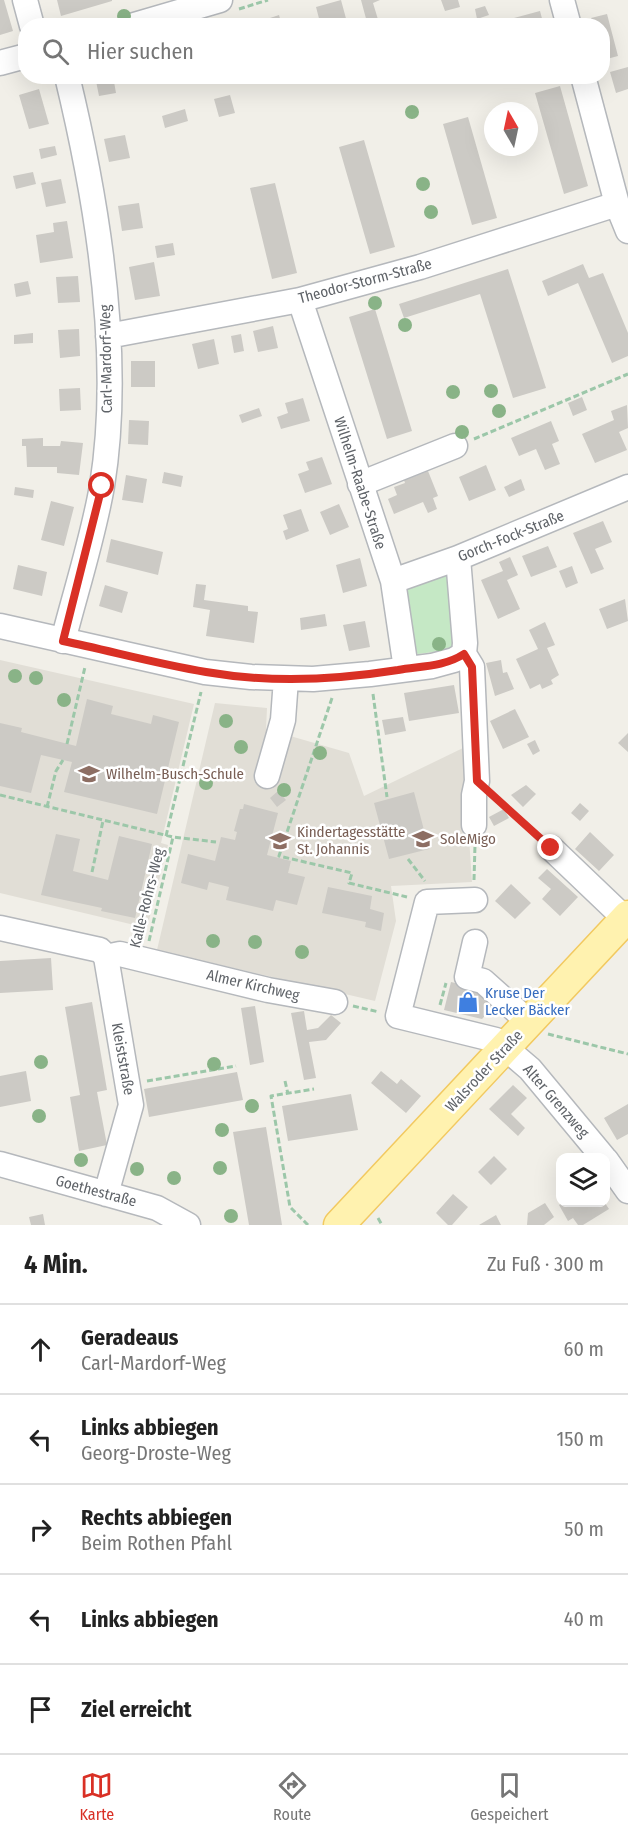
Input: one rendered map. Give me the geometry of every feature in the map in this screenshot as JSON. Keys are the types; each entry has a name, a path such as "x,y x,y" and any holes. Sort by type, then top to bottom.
{"main road":[{"name":"Walsroder Straße","path":"339,1225 505,1048 537,1027 623,914"}],"street":[{"path":"25,0 30,18"},
{"path":"158,18 220,0"},
{"path":"562,0 567,18"},
{"path":"0,63 18,58"},
{"name":"Carl-Mardorf-Weg","path":"63,641 102,486 107,415 108,336 92,191 69,84"},
{"path":"585,84 617,204 628,231"},
{"name":"Theodor-Storm-Straße","path":"108,336 300,300 420,267 617,204"},
{"name":"Wilhelm-Raabe-Straße","path":"300,300 393,580 406,669"},
{"path":"360,484 455,446"},
{"name":"Gorch-Fock-Straße","path":"393,580 458,558 628,487"},
{"path":"458,558 464,654 472,667 477,781 474,795 474,825"},
{"path":"0,626 206,672 286,679 339,677 406,669 454,660 464,654"},
{"path":"267,776 283,720 286,679"},
{"path":"551,848 623,914"},
{"path":"475,890 427,902 398,1016 491,1038 505,1048"},
{"name":"Almer Kirchweg","path":"0,928 100,950 106,957 120,954 268,990 335,1002"},
{"path":"475,942 467,977 483,981 537,1027"},
{"name":"Kleiststraße","path":"106,957 131,1105 106,1194"},
{"name":"Alter Grenzweg","path":"505,1048 530,1069 600,1153"},
{"name":"Goethestraße","path":"0,1164 157,1208 188,1225"},
{"name":"Alter Grenzweg","path":"610,1166 628,1191"}],"path":[{"path":"455,446 628,374"},
{"path":"67,744 90,646"},
{"name":"Kalle-Rohrs-Weg","path":"144,960 173,837 166,836 206,672"},
{"path":"370,674 387,797"},
{"path":"339,677 279,856 352,873 350,883 392,892"},
{"path":"47,807 56,771 63,760"},
{"path":"477,781 551,848"},
{"path":"0,795 166,836"},
{"path":"92,872 104,821"},
{"path":"474,825 475,890"},
{"path":"173,837 216,842"},
{"path":"408,859 428,884"},
{"path":"436,1025 448,972 467,977"},
{"path":"335,1002 398,1016"},
{"path":"537,1027 628,1054"},
{"path":"128,1085 236,1066"},
{"path":"285,1081 288,1094"},
{"path":"308,1225 290,1207 271,1096 315,1089"}],"shaded area":[{"name":"Wilhelm-Busch-Schule","path":"0,660 194,704 161,843 168,845 147,928 0,893"},
{"name":"Kindertagesstätte St. Johannis","path":"215,703 267,708 266,729 349,753 364,796 463,748 472,882 391,886 396,921 375,1001 157,950"}],"green space":[{"path":"440,574 447,576 450,584 453,646 448,650 418,654 414,651 406,587"}],"building":[{"path":"0,0 4,0 13,31 0,35"},
{"path":"57,0 112,0 112,1 61,16"},
{"path":"341,0 346,18 319,18 316,7"},
{"path":"361,0 380,0 373,3 378,18 366,18"},
{"path":"441,0 458,0 460,7 445,11"},
{"path":"485,6 489,15 477,18 475,9"},
{"path":"540,11 542,18 514,18"},
{"path":"607,14 608,18 591,18"},
{"path":"610,25 618,56 610,58"},
{"path":"628,67 628,89 616,93 610,72"},
{"path":"97,84 114,84 116,93 99,96"},
{"path":"560,86 588,186 564,194 535,93"},
{"path":"39,89 49,124 29,129 19,95"},
{"path":"230,95 235,113 219,117 214,99"},
{"path":"185,109 188,121 165,128 162,116"},
{"path":"468,117 497,218 472,225 443,124"},
{"path":"125,135 130,158 109,162 104,139"},
{"path":"364,140 395,247 370,254 339,147"},
{"path":"55,146 57,155 41,159 39,149"},
{"path":"33,172 36,184 16,189 13,176"},
{"path":"61,179 66,203 46,207 41,183"},
{"path":"275,183 297,273 272,279 250,188"},
{"path":"139,203 143,228 122,231 118,206"},
{"path":"67,221 73,258 40,263 36,235 54,232 53,223"},
{"path":"173,243 175,255 157,258 155,246"},
{"path":"154,262 160,296 135,300 129,267"},
{"path":"583,264 589,278 603,273 628,333 628,356 612,363 578,283 548,296 542,281"},
{"path":"508,269 546,388 513,398 480,294 404,318 399,304"},
{"path":"78,276 80,302 58,303 56,277"},
{"path":"28,281 31,294 16,297 14,284"},
{"path":"375,309 412,431 387,439 349,317"},
{"path":"273,326 278,348 258,352 253,331"},
{"path":"79,329 80,356 60,358 58,330"},
{"path":"33,333 33,343 14,344 14,335"},
{"path":"241,334 244,351 234,353 231,336"},
{"path":"214,339 219,364 198,369 192,344"},
{"path":"131,361 155,361 155,387 131,387"},
{"path":"80,388 81,410 60,411 59,389"},
{"path":"582,397 587,410 573,416 568,403"},
{"path":"303,398 310,421 281,429 277,417 288,413 285,403"},
{"path":"627,405 628,428 619,432 627,450 595,463 582,434 614,420 611,411"},
{"path":"259,408 262,416 242,423 239,415"},
{"path":"129,420 149,421 148,445 128,444"},
{"path":"551,421 559,441 552,444 560,464 545,470 536,449 519,456 511,438"},
{"path":"43,438 43,446 60,446 61,441 83,443 79,475 57,473 57,467 27,467 26,446 22,446 22,439"},
{"path":"322,457 332,484 305,493 298,474 309,470 306,462"},
{"path":"486,465 496,490 469,501 459,477"},
{"path":"428,471 438,496 433,498 437,509 428,513 423,502 394,514 388,499 397,495 394,487 405,483 404,480"},
{"path":"164,472 183,476 181,487 162,483"},
{"path":"126,475 147,479 143,503 122,500"},
{"path":"521,479 525,490 509,497 504,487"},
{"path":"15,487 34,490 33,498 14,495"},
{"path":"51,501 74,507 64,546 41,540"},
{"path":"339,504 349,527 330,535 320,512"},
{"path":"301,509 309,531 286,540 283,531 288,529 283,515"},
{"path":"603,521 612,542 595,549 604,569 591,574 573,533"},
{"path":"111,539 163,552 158,575 106,562"},
{"path":"548,546 557,567 531,577 522,556"},
{"path":"510,557 518,575 507,580 520,609 498,619 481,580 503,571 499,562"},
{"path":"360,558 367,586 343,593 336,565"},
{"path":"18,565 47,572 42,596 13,589"},
{"path":"572,566 578,583 566,588 559,571"},
{"path":"196,584 206,585 204,600 248,606 248,611 258,612 254,643 206,636 210,610 193,607"},
{"path":"105,585 128,592 122,613 99,606"},
{"path":"625,599 628,621 607,629 599,609"},
{"path":"325,614 327,626 301,630 300,618"},
{"path":"365,621 370,647 349,651 343,625"},
{"path":"545,622 555,645 547,648 559,675 551,680 553,684 542,689 540,684 530,689 516,659 538,649 529,630"},
{"path":"501,660 503,673 507,672 514,689 495,696 486,663"},
{"path":"454,685 459,713 409,721 404,693"},
{"path":"87,699 113,706 111,714 151,724 153,715 179,722 157,814 64,792 72,762 41,755 31,793 0,786 0,723 22,728 21,732 76,746"},
{"path":"515,709 529,737 503,749 490,721"},
{"path":"403,717 406,731 385,735 382,720"},
{"path":"628,733 628,752 618,743"},
{"path":"535,740 540,751 533,755 527,744"},
{"path":"526,785 536,794 523,807 511,795"},
{"path":"278,791 286,800 277,807 270,798"},
{"path":"414,792 429,849 389,859 374,803"},
{"path":"580,803 589,811 580,821 571,813"},
{"path":"244,804 278,813 267,855 291,861 288,873 305,877 297,905 276,900 273,911 226,900 229,887 209,882 207,890 181,883 188,854 215,861 221,837 235,840 237,832 234,831 240,809 243,809"},
{"path":"504,809 509,818 494,826 489,817"},
{"path":"590,832 614,855 599,871 575,849"},
{"path":"56,834 80,839 73,871 108,880 119,836 152,844 135,918 101,911 102,908 41,895"},
{"path":"547,869 578,897 560,916 542,899 551,889 538,878"},
{"path":"511,884 531,903 515,919 495,901"},
{"path":"328,887 372,896 370,909 384,913 381,931 365,927 366,922 322,913"},
{"path":"51,958 53,990 0,993 0,961"},
{"path":"451,982 481,989 496,1004 482,1019 444,1010"},
{"path":"92,1002 107,1090 97,1092 107,1145 79,1151 70,1097 80,1095 65,1007"},
{"path":"255,1006 264,1062 250,1065 241,1008"},
{"path":"304,1011 307,1030 318,1028 331,1015 341,1023 326,1040 309,1042 316,1078 304,1080 291,1013"},
{"path":"26,1071 31,1101 0,1107 0,1076"},
{"path":"381,1071 397,1084 401,1079 421,1096 406,1113 371,1083"},
{"path":"237,1072 243,1100 149,1117 144,1089"},
{"path":"513,1085 527,1098 511,1114 525,1128 518,1136 489,1109"},
{"path":"351,1094 358,1130 288,1141 282,1106"},
{"path":"628,1104 628,1134 617,1140 604,1118"},
{"path":"266,1127 282,1225 249,1225 233,1132"},
{"path":"494,1156 507,1169 491,1185 478,1172"},
{"path":"453,1194 468,1207 452,1225 448,1225 436,1213"},
{"path":"545,1203 554,1217 544,1225 527,1225 528,1213"},
{"path":"560,1207 608,1207 609,1209 583,1225 578,1225 573,1218 568,1221"},
{"path":"43,1214 45,1225 31,1225 29,1217"},
{"path":"496,1215 501,1225 479,1225"}],"place":[{"name":"Wilhelm-Busch-Schule","path":"89,774"},
{"name":"SoleMigo","path":"423,839"},
{"name":"Kindertagesstätte St. Johannis","path":"280,841"},
{"name":"Kruse Der Lecker Bäcker","path":"468,1002"}],"route":[{"path":"102,486 63,641 206,672 286,679 339,677 432,666 454,660 464,654 472,667 477,781 483,783 551,848"}]}
